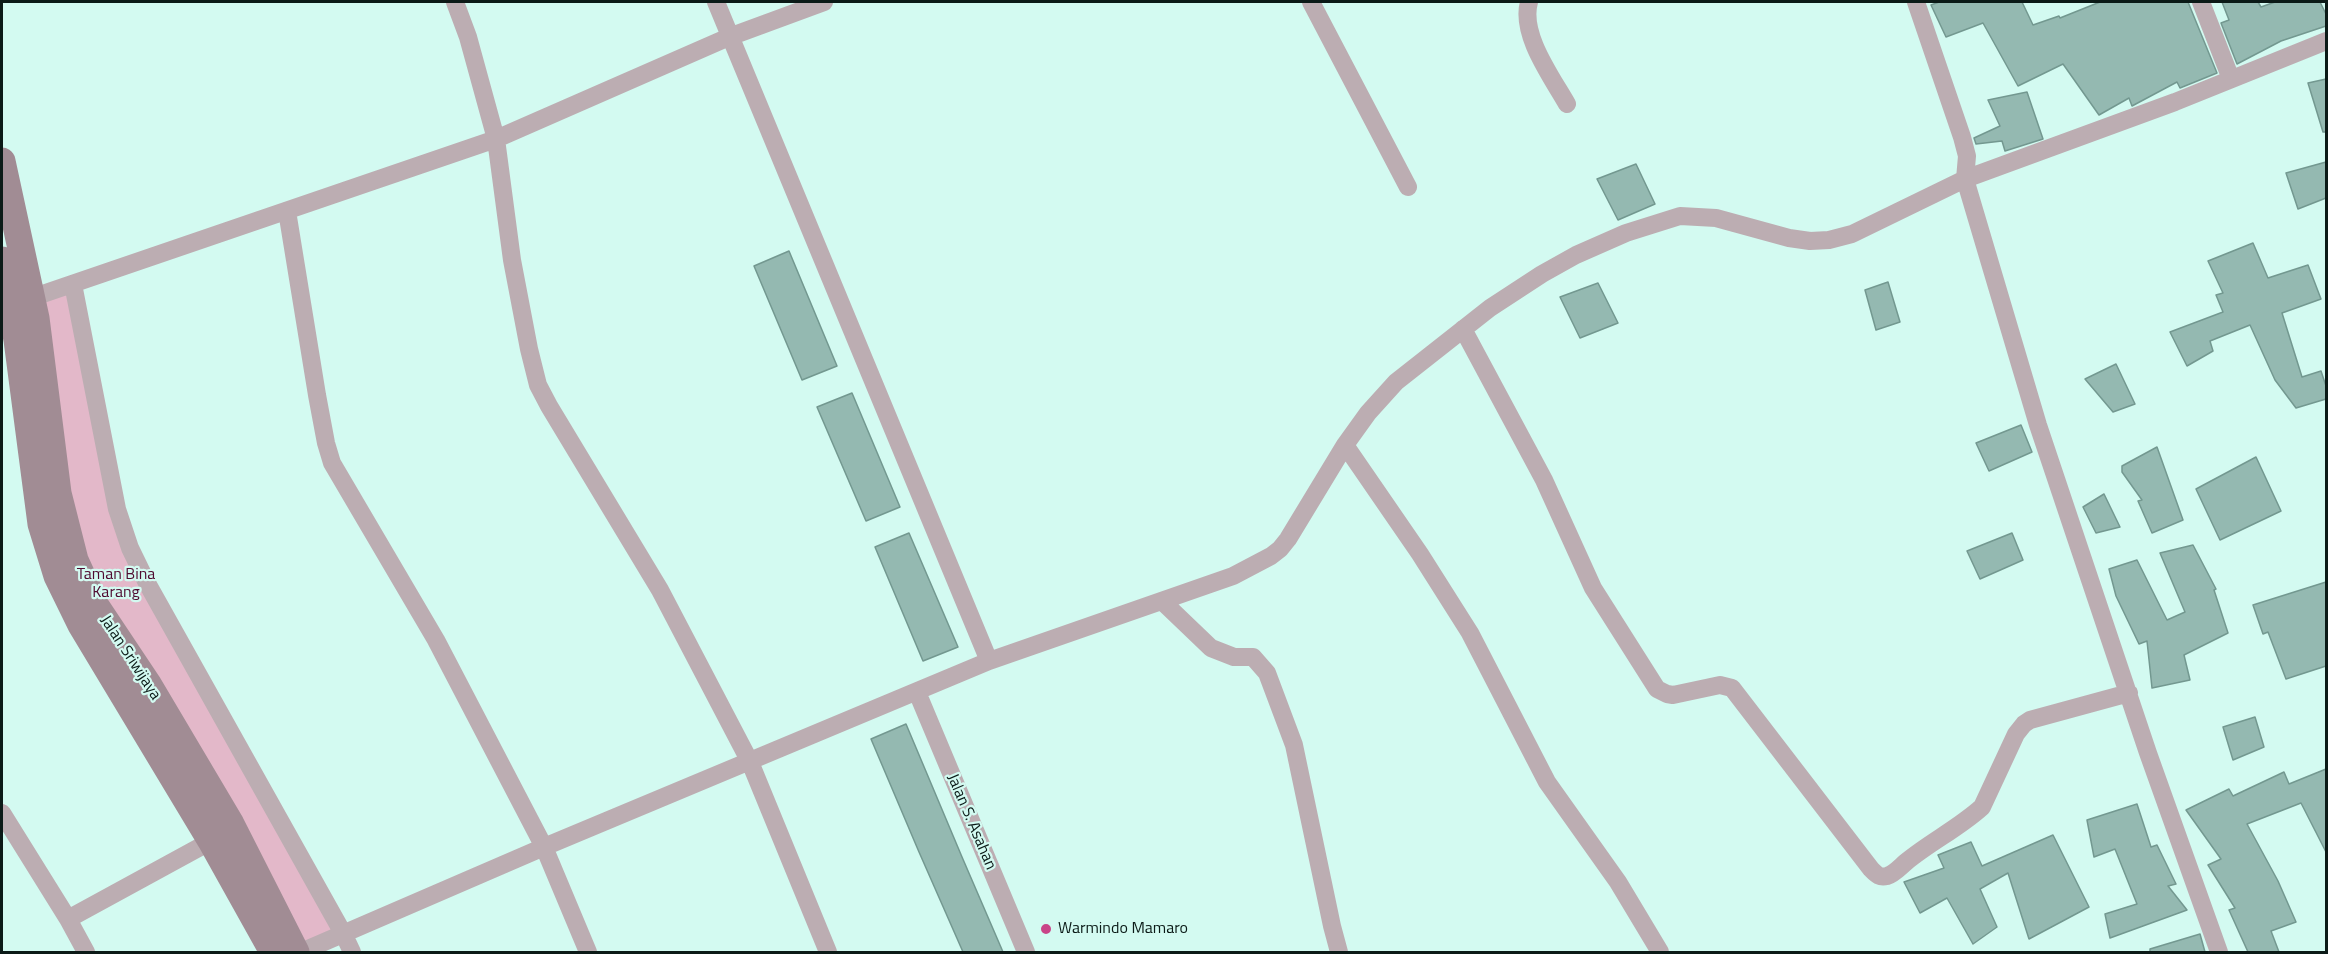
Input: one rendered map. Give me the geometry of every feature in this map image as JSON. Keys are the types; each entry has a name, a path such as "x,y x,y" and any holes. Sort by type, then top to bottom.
{"main road":[{"name":"Jalan Sriwijaya","path":"2,161 31,298 41,524 57,576 81,625 211,841 273,952"},
{"name":"Jalan Sriwijaya","path":"2,260 17,340 34,393 75,560 96,606 148,684 231,824 296,952"}],"street":[{"path":"455,2 468,37 496,139 513,260 538,385 660,590 750,762 828,952"},
{"path":"716,2 989,661"},
{"path":"31,298 496,139 729,37 824,2"},
{"path":"1311,2 1408,187"},
{"path":"1529,2 1526,11 1530,34 1567,104"},
{"path":"1916,2 1962,136 1967,156 1965,179 2038,425 2167,807 2219,952"},
{"path":"2201,2 2231,79"},
{"path":"301,952 544,847 989,661 1233,576 1271,556 1288,539 1345,445 1368,413 1396,382 1463,329 1542,274 1576,255 1626,233 1680,216 1716,218 1789,238 1810,241 1829,240 1851,234 1965,179 2175,102 2326,41"},
{"path":"287,211 317,395 332,463 436,640 544,847 588,952"},
{"path":"73,284 117,509 130,548 352,952"},
{"path":"1463,329 1544,480 1593,588 1657,688 1673,695 1720,685 1732,688 1878,876 1885,877 1893,873 1929,843 1982,807 2016,734 2030,720 2129,693"},
{"path":"1345,445 1420,554 1470,633 1547,782 1618,882 1660,952"},
{"path":"1163,602 1210,648 1234,657 1253,657 1267,673 1294,745 1339,952"},
{"name":"Jalan S. Asahan","path":"917,693 1026,952"},
{"path":"5,824 68,919 86,952"},
{"path":"68,919 211,841"}],"green space":[{"name":"Taman Bina Karang","path":"72,286 116,510 343,934 298,952 76,558 33,299"}],"building":[{"path":"1939,2 2022,2 2033,25 2059,16 2060,18 2100,2 2188,2 2217,73 2180,88 2177,82 2132,106 2129,98 2099,115 2063,64 2018,86 1983,23 1946,37 1931,5"},
{"path":"2222,2 2258,2 2261,7 2275,2 2320,2 2326,14 2326,26 2281,41 2237,64 2221,23 2229,20"},
{"path":"2326,79 2326,132 2323,132 2308,83"},
{"path":"2027,92 2043,139 2005,151 2002,141 1976,144 1974,138 2000,126 1988,100"},
{"path":"2326,162 2326,198 2298,209 2286,173"},
{"path":"1636,164 1655,204 1618,220 1597,179"},
{"path":"2253,243 2268,278 2308,265 2321,299 2282,313 2302,377 2321,371 2326,386 2326,399 2296,408 2275,380 2250,325 2210,341 2213,351 2187,366 2170,332 2223,312 2216,295 2223,293 2208,261"},
{"path":"789,251 837,366 802,380 754,266"},
{"path":"1888,282 1900,322 1876,330 1865,290"},
{"path":"1598,283 1618,323 1580,338 1560,297"},
{"path":"2116,364 2135,404 2113,412 2085,379"},
{"path":"852,393 900,507 866,521 817,407"},
{"path":"2021,425 2032,452 1989,471 1976,443"},
{"path":"2157,447 2183,520 2152,533 2138,501 2142,500 2122,472 2122,466"},
{"path":"2256,457 2281,511 2220,540 2196,489"},
{"path":"2104,494 2120,527 2096,533 2083,507"},
{"path":"909,533 958,647 923,661 875,547"},
{"path":"2012,533 2023,560 1980,579 1967,551"},
{"path":"2193,545 2216,589 2214,590 2228,633 2184,655 2190,680 2152,688 2147,641 2139,644 2116,596 2109,569 2137,560 2167,620 2185,612 2160,553"},
{"path":"2326,582 2326,666 2286,679 2268,632 2263,634 2253,605"},
{"path":"2255,717 2264,747 2233,760 2223,727"},
{"path":"906,724 1003,952 963,952 919,852 871,739"},
{"path":"2326,769 2326,852 2301,803 2247,824 2278,881 2296,922 2271,931 2279,952 2248,952 2229,910 2235,908 2208,865 2221,859 2186,810 2229,789 2233,796 2284,772 2289,784"},
{"path":"2137,804 2151,847 2157,845 2176,884 2168,886 2187,910 2110,938 2105,914 2137,904 2115,849 2094,857 2087,820"},
{"path":"2053,835 2089,907 2029,939 2008,873 1980,889 1997,927 1973,944 1947,898 1920,913 1904,882 1944,868 1938,855 1971,842 1982,866"},
{"path":"2200,934 2205,952 2150,952 2150,949"}],"place":[{"name":"Warmindo Mamaro","path":"1046,929"}]}
